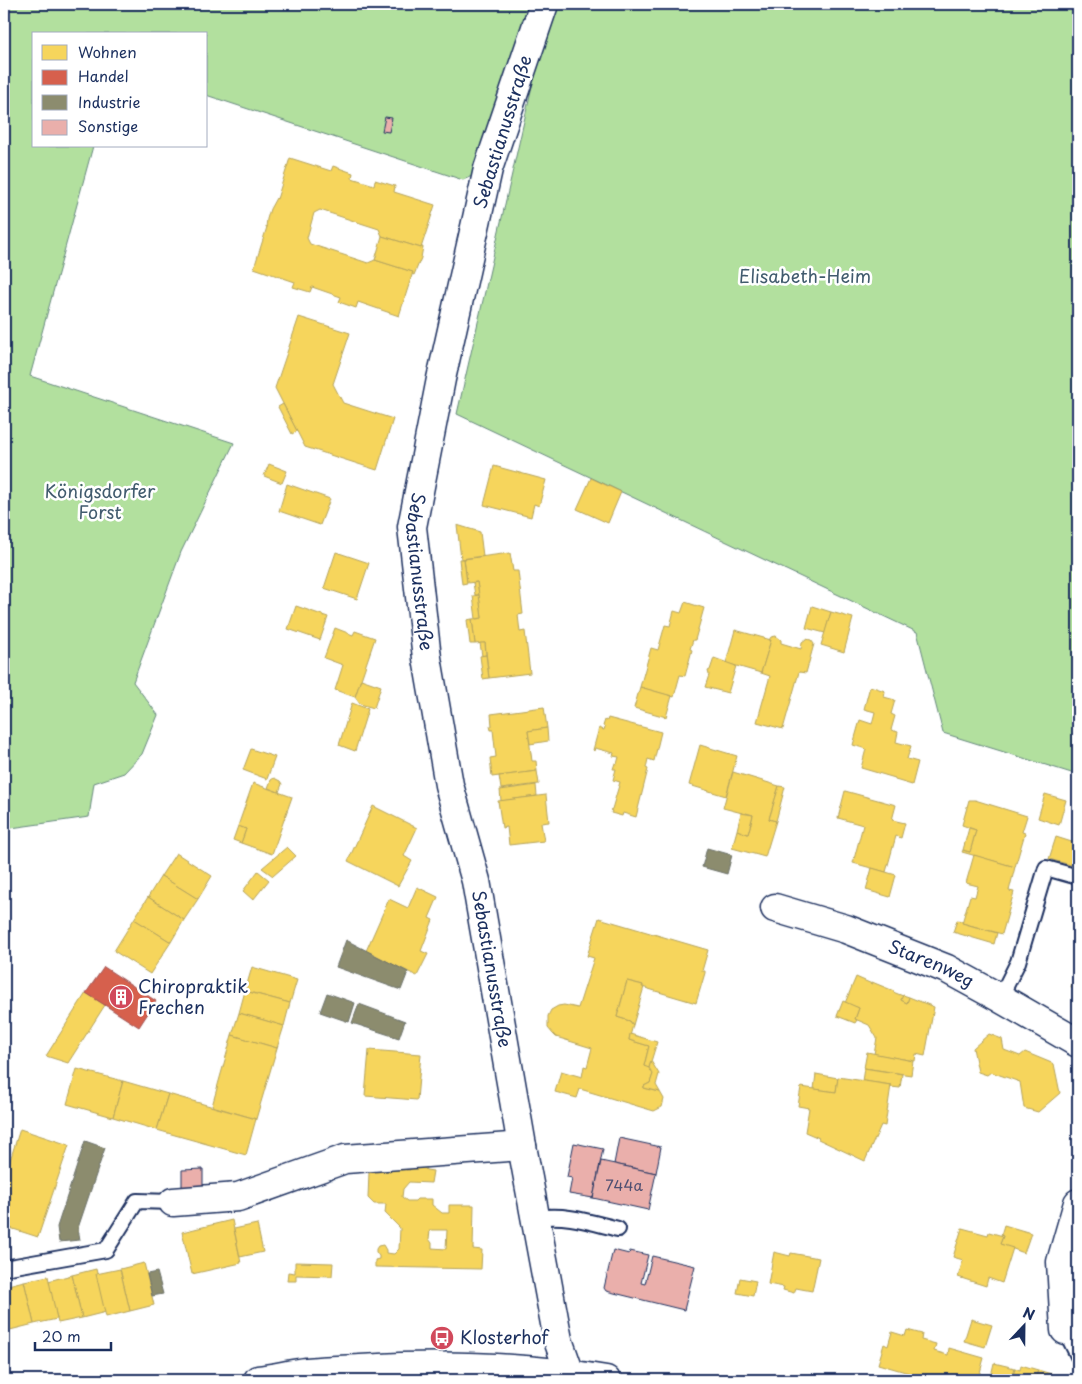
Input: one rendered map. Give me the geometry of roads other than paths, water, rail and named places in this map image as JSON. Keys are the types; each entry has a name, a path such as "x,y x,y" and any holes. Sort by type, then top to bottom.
{"street":[{"name":"Sebastianusstraße","path":"544,4 488,169 412,526 427,658 448,775 476,881 558,1340 570,1374"},
{"name":"Starenweg","path":"775,908 846,929 947,969 1078,1043"},
{"path":"173,1202 238,1197 345,1160 522,1146"},
{"path":"1065,1330 1061,1262 1078,1202"},
{"path":"258,1380 307,1372 375,1368 428,1373 500,1368 570,1374 606,1380"}],"lane":[{"path":"1000,998 1018,962 1046,868 1078,877"},
{"path":"4,1268 106,1250 137,1201 173,1202"},
{"path":"535,1218 565,1216 618,1229"},
{"path":"1065,1330 1078,1356"}],"place":[{"name":"Chiropraktik Frechen","path":"121,997"},
{"name":"Klosterhof","path":"442,1338"}],"park label":[{"name":"Elisabeth-Heim","path":"805,277"},
{"name":"Königsdorfer Forst","path":"100,502"}]}
